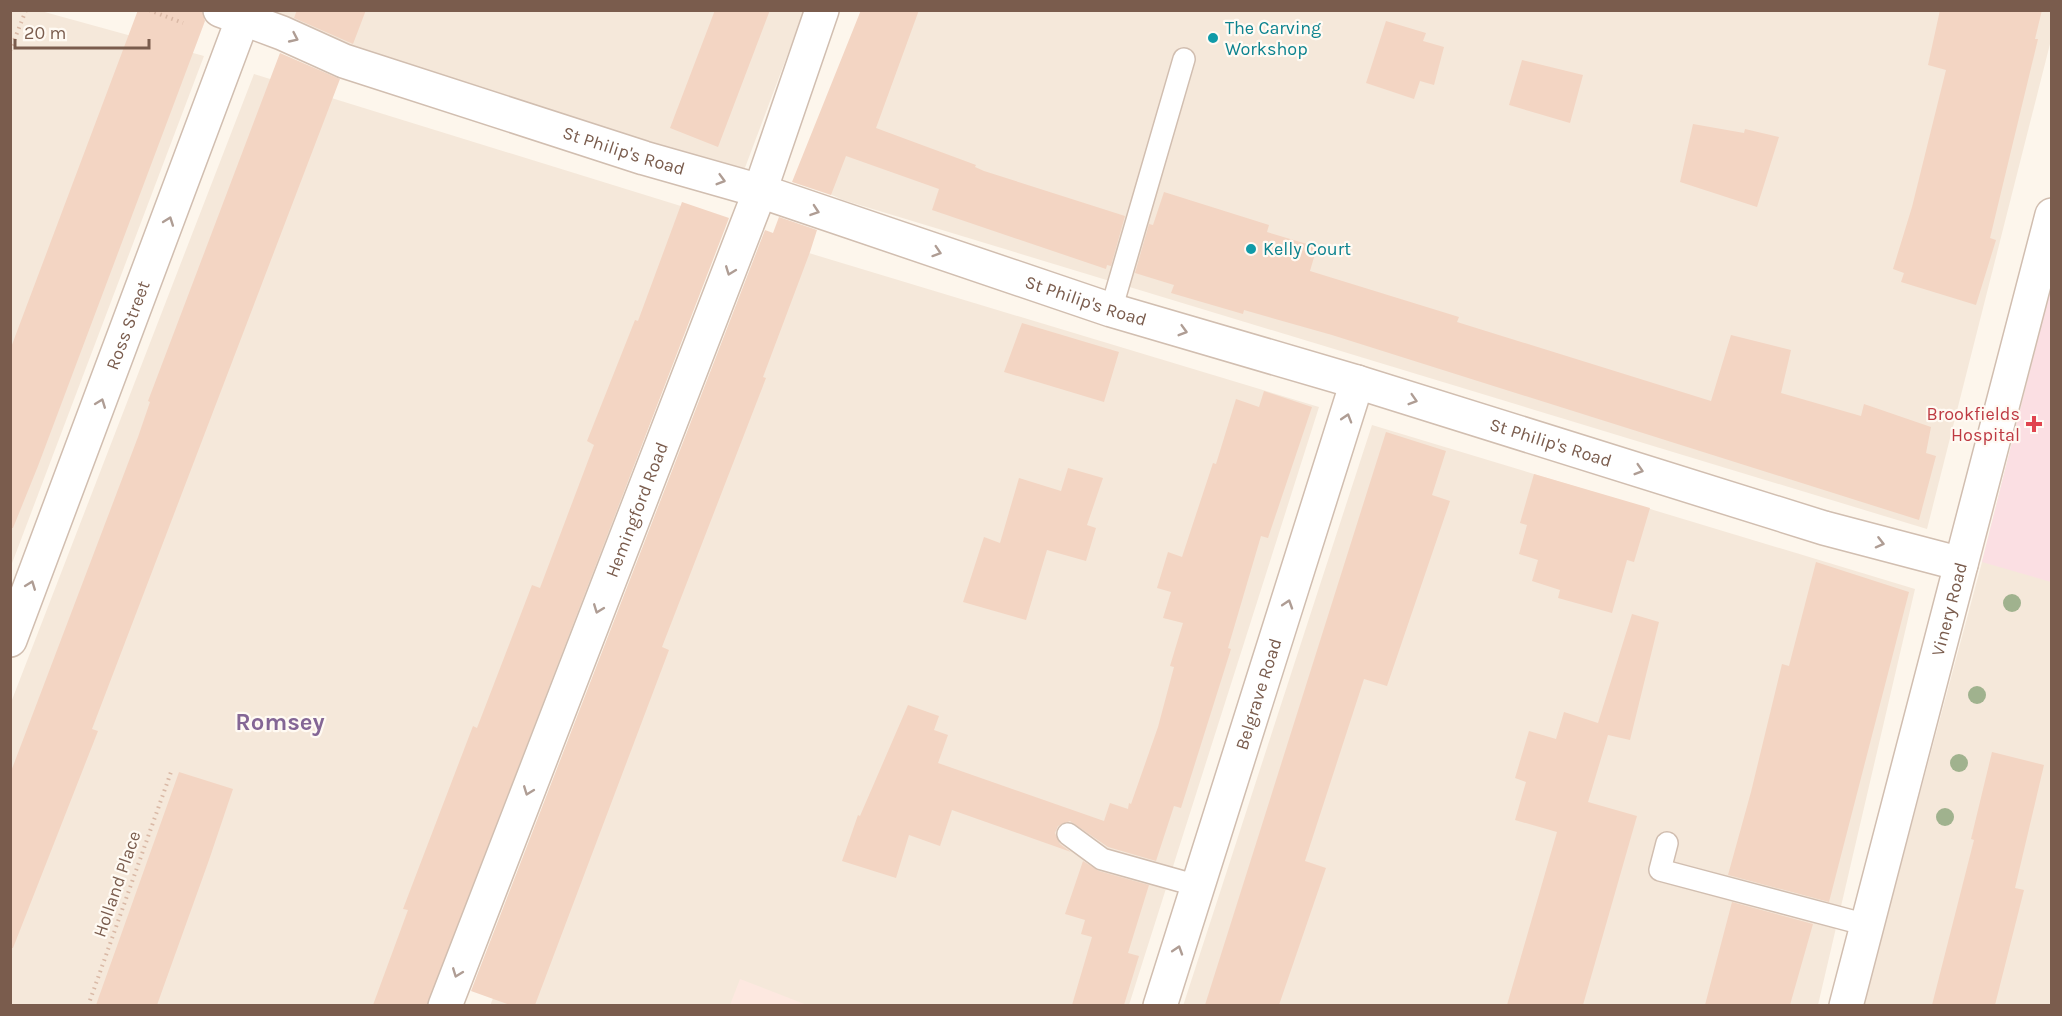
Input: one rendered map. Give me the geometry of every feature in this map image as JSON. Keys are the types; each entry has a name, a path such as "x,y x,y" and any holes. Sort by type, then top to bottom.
{"street":[{"name":"Hemingford Road","path":"445,1005 756,204 822,10"},
{"name":"St Philip's Road","path":"237,13 344,61 644,158 756,204 1357,382 1824,528 1961,564"},
{"name":"Ross Street","path":"10,640 237,13"},
{"name":"Vinery Road","path":"1846,1005 2052,215"},
{"name":"Belgrave Road","path":"1160,1005 1357,382"}],"lane":[{"path":"1111,310 1184,59"},
{"path":"1068,834 1102,859 1198,886"},
{"path":"1667,843 1660,870 1867,925"}],"path":[{"path":"10,51 26,10"},
{"name":"Holland Place","path":"88,1005 171,772"}],"shaded area":[{"path":"278,10 804,11 743,173 272,26"},
{"path":"11,11 41,11 204,56 11,566"},
{"path":"874,11 2051,11 2051,40 1927,529 843,200 808,184"},
{"path":"254,74 726,220 432,1005 11,1005 10,705"},
{"path":"779,244 1319,407 1129,1005 490,1006"},
{"path":"2051,287 2051,1005 1863,1006 1982,562"},
{"name":"Brookfields Hospital","path":"2051,287 2051,582 1982,562"},
{"path":"1372,425 1915,589 1818,1005 1183,1006"},
{"path":"740,979 807,1005 730,1005"}],"building":[{"path":"138,10 202,10 205,21 38,466 13,528 10,528 10,350"},
{"path":"297,10 366,10 353,44 294,18"},
{"path":"715,10 770,10 718,147 670,128"},
{"path":"861,10 919,10 876,128 976,165 975,167 984,171 1125,216 1111,266 1107,265 1106,269 932,210 939,189 846,156 831,195 792,182"},
{"path":"1940,10 2042,10 2035,39 2038,39 1990,238 1996,240 1976,305 1901,282 1904,273 1893,269 1912,207 1946,70 1928,65"},
{"path":"1386,21 1426,33 1423,41 1444,47 1434,85 1420,81 1414,99 1366,83"},
{"path":"280,53 340,79 92,729 98,731 13,948 10,948 10,774"},
{"path":"1522,60 1583,75 1570,123 1509,105"},
{"path":"1693,124 1744,133 1745,129 1779,137 1757,207 1680,182"},
{"path":"1164,192 1269,225 1267,232 1317,247 1310,271 1459,317 1457,322 1711,401 1731,335 1791,350 1781,393 1861,416 1864,404 1931,427 1926,453 1936,456 1919,520 1332,335 1244,310 1243,314 1171,293 1174,285 1135,273 1149,224 1153,225"},
{"path":"682,202 729,218 427,1005 373,1005 408,910 403,909 473,726 477,728 532,585 540,588 594,445 587,441 635,320 638,321"},
{"path":"779,217 817,230 763,377 766,378 662,647 669,650 535,1005 510,1005 471,991 765,230 773,233"},
{"path":"1022,323 1119,352 1104,402 1004,372"},
{"path":"1264,391 1312,407 1268,538 1261,536 1228,648 1231,649 1181,808 1174,806 1156,861 1108,847 1070,821 1058,826 1055,833 1060,844 1071,852 952,810 940,846 909,835 896,878 842,861 858,815 860,816 908,705 939,716 934,730 948,735 938,763 1104,821 1110,803 1128,809 1158,727 1174,667 1170,666 1183,623 1163,618 1171,592 1157,588 1168,552 1182,557 1213,463 1216,464 1236,399 1259,407"},
{"path":"1386,432 1446,451 1432,495 1450,501 1387,686 1364,679 1305,861 1326,868 1279,1005 1205,1005"},
{"path":"1068,468 1103,478 1087,525 1096,528 1086,561 1047,550 1026,620 963,602 984,537 1000,543 1019,478 1061,491"},
{"path":"1534,474 1650,508 1634,562 1627,560 1612,613 1558,598 1560,590 1532,581 1538,560 1519,554 1527,525 1520,523"},
{"path":"1816,562 1909,592 1829,902 1728,875 1782,664 1789,666"},
{"path":"1632,614 1659,622 1630,740 1608,735 1588,802 1637,816 1583,1005 1507,1005 1557,832 1515,820 1526,782 1515,778 1529,731 1556,739 1564,712 1598,723"},
{"path":"1992,752 2044,765 2015,888 2024,890 1995,1005 1932,1005 1974,840 1971,839"},
{"path":"179,772 233,789 209,860 157,1005 96,1005"},
{"path":"1083,861 1099,871 1149,885 1128,953 1139,956 1124,1005 1072,1005 1092,937 1081,934 1085,920 1065,914"},
{"path":"1732,902 1813,924 1790,1005 1705,1005"}],"place":[{"name":"The Carving Workshop","path":"1213,38"},
{"name":"Kelly Court","path":"1251,249"},
{"name":"Brookfields Hospital","path":"2034,424"}],"district":[{"name":"Romsey","path":"280,722"}]}
